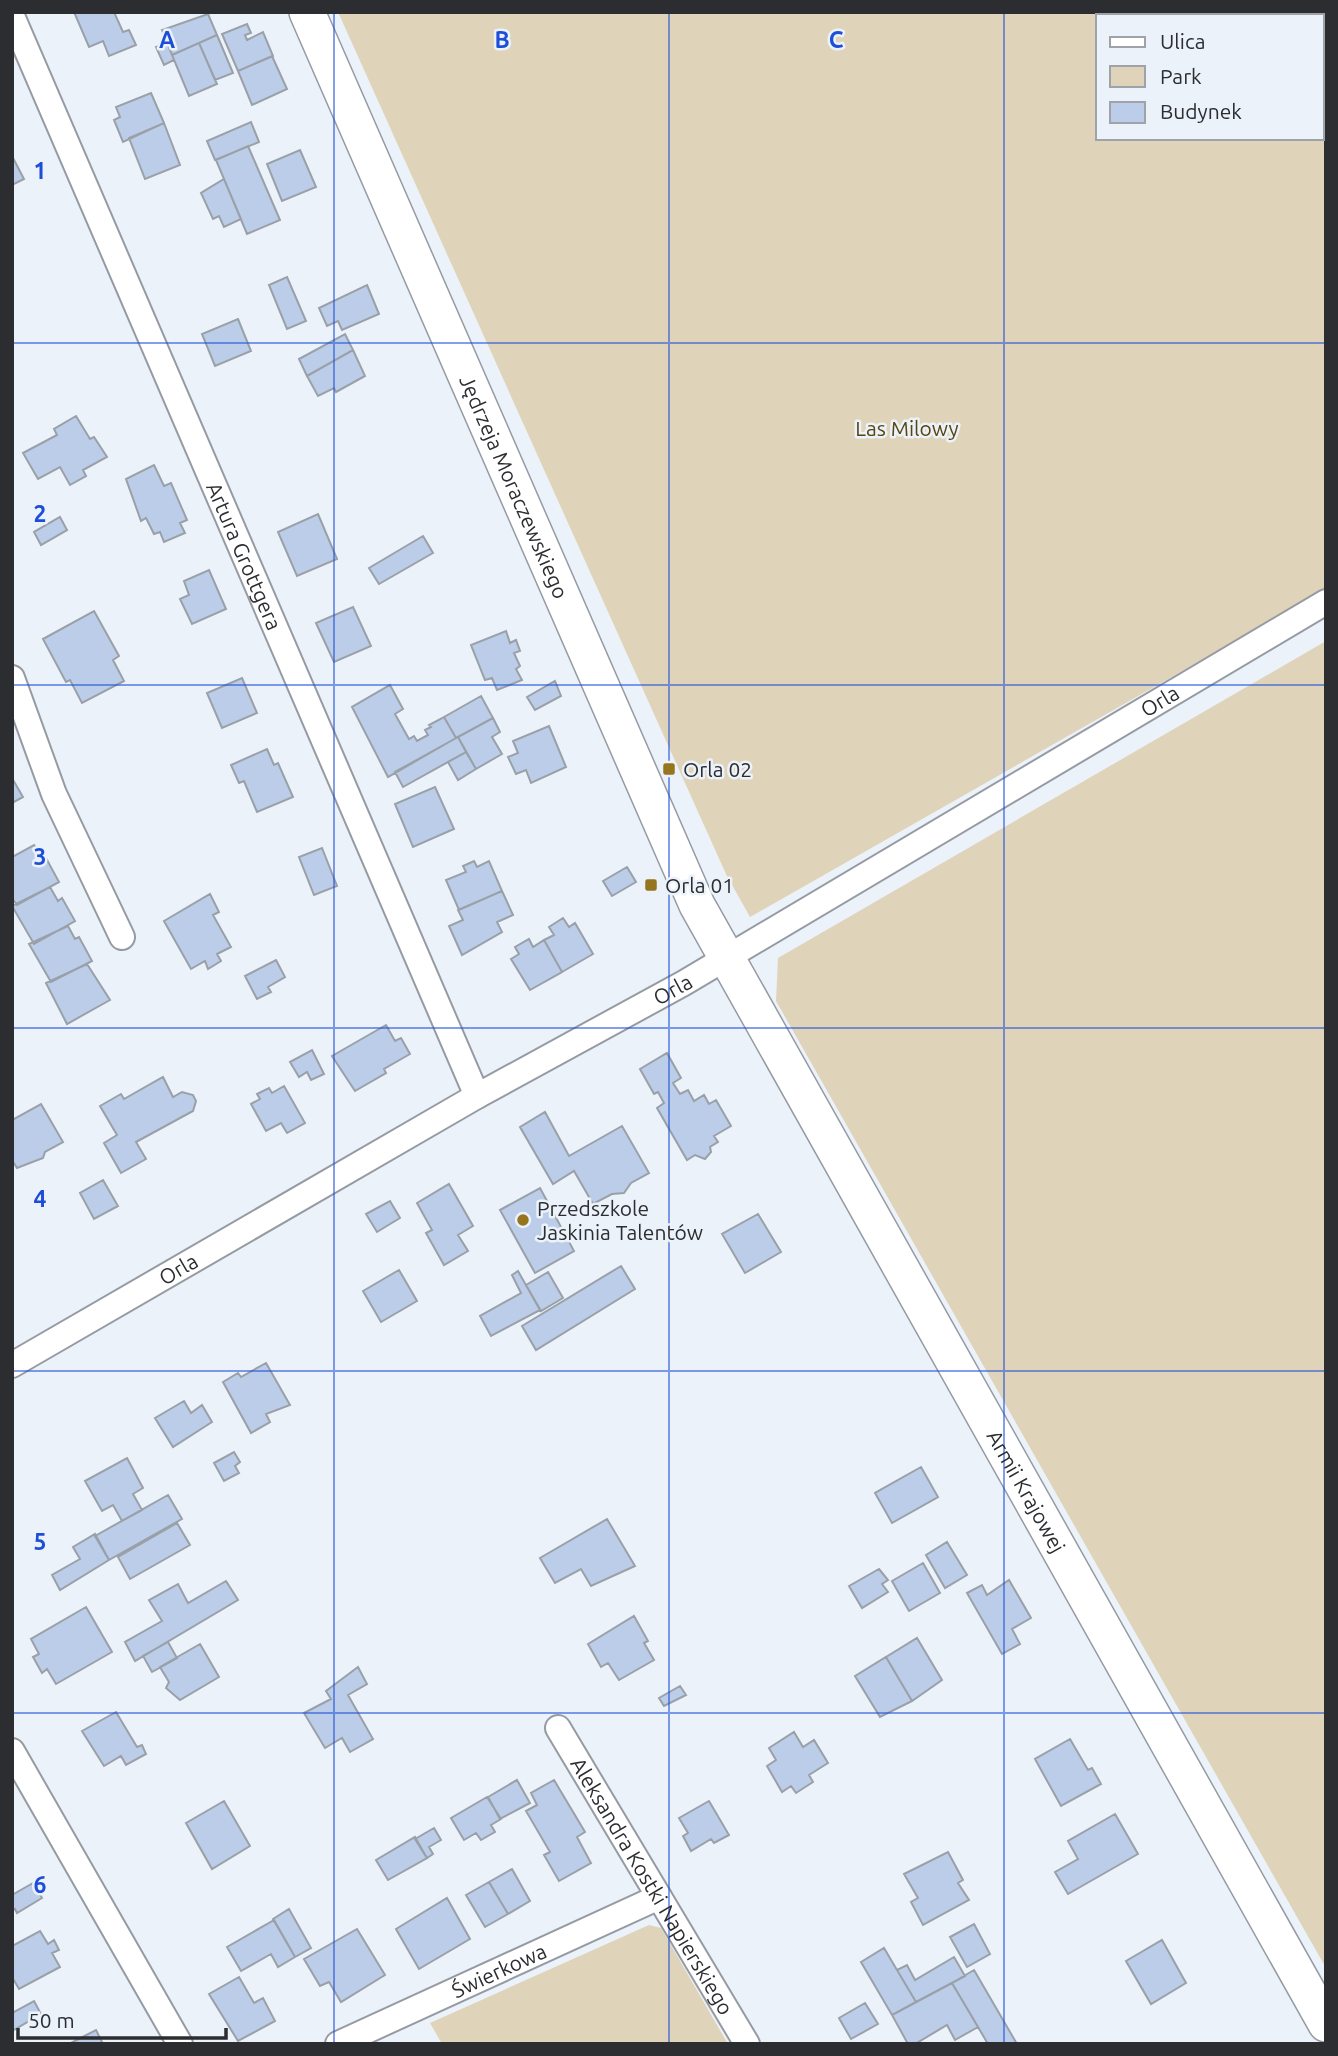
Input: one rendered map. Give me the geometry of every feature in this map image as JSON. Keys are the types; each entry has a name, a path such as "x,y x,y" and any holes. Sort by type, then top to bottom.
{"street":[{"name":"Jędrzeja Moraczewskiego","path":"307,12 663,829 697,905 726,957"},
{"name":"Artura Grottgera","path":"12,16 477,1096"},
{"name":"Orla","path":"12,1366 477,1096 726,957 1326,602"},
{"path":"12,678 54,794 122,937"},
{"name":"Armii Krajowej","path":"726,957 1326,2024"},
{"name":"Aleksandra Kostki Napierskiego","path":"558,1728 747,2044"},
{"path":"12,1751 180,2044"},
{"name":"Świerkowa","path":"338,2044 659,1897"}],"green space":[{"name":"Las Milowy","path":"338,12 1326,12 1326,589 750,917 726,874"},
{"path":"1326,641 1326,1968 776,1001 778,958"},
{"path":"649,1925 661,1928 728,2044 442,2044 430,2023"}],"building":[{"path":"74,12 114,12 123,32 129,30 136,45 109,56 103,41 89,47"},
{"path":"208,14 217,35 172,55 162,30"},
{"path":"247,24 251,33 245,35 247,40 263,32 273,56 238,71 222,34"},
{"path":"217,35 233,73 215,80 199,43"},
{"path":"167,42 174,60 164,65 156,47"},
{"path":"199,43 217,84 189,96 172,55"},
{"path":"272,56 287,89 252,105 238,71"},
{"path":"151,93 164,123 123,142 114,120 120,117 116,107"},
{"path":"251,122 259,142 215,160 207,141"},
{"path":"164,123 180,165 145,179 129,138"},
{"path":"248,146 280,220 247,234 216,160"},
{"path":"300,150 316,187 282,201 267,164"},
{"path":"12,156 24,179 12,185"},
{"path":"224,179 241,219 224,227 219,216 213,219 201,193"},
{"path":"287,277 306,321 287,329 269,285"},
{"path":"367,285 379,314 342,330 338,321 327,326 319,308"},
{"path":"238,319 251,351 215,366 202,334"},
{"path":"345,334 353,350 307,376 299,359"},
{"path":"353,350 365,376 336,392 334,388 318,396 307,376"},
{"path":"76,416 90,439 94,437 107,457 83,470 86,476 70,485 60,467 38,479 23,453 57,435 54,429"},
{"path":"154,465 164,486 171,483 187,520 180,523 185,533 164,542 160,532 154,534 146,518 141,521 126,479"},
{"path":"318,514 337,559 297,576 278,532"},
{"path":"60,517 67,530 41,545 34,532"},
{"path":"423,536 433,553 379,584 369,568"},
{"path":"209,570 226,609 192,624 180,599 189,595 184,581"},
{"path":"353,607 371,646 334,662 316,623"},
{"path":"94,611 119,656 113,660 124,681 82,703 70,680 66,682 43,639"},
{"path":"506,631 510,643 516,640 520,651 514,653 520,666 516,669 522,680 497,690 492,678 485,680 471,645"},
{"path":"242,678 257,713 222,728 207,693"},
{"path":"555,681 561,696 535,710 527,697"},
{"path":"390,685 403,709 395,714 409,739 414,736 417,741 428,735 425,730 431,727 429,725 444,717 456,738 388,777 352,707"},
{"path":"481,696 493,718 456,738 444,717"},
{"path":"493,718 500,732 492,737 502,754 476,769 458,737"},
{"path":"549,726 566,767 531,783 526,770 516,774 508,757 518,753 513,741"},
{"path":"458,737 466,752 403,787 395,772"},
{"path":"267,749 274,765 278,763 293,797 257,812 244,781 239,783 231,765"},
{"path":"466,752 476,769 458,780 448,762"},
{"path":"12,778 23,797 12,803"},
{"path":"435,787 454,829 413,847 395,804"},
{"path":"34,845 42,861 46,858 59,882 17,905 12,898 12,857"},
{"path":"322,848 337,886 314,895 299,857"},
{"path":"474,861 477,867 489,861 502,891 459,910 446,880 466,872 463,866"},
{"path":"627,867 636,882 612,896 603,881"},
{"path":"50,887 58,901 62,898 75,921 34,944 12,906"},
{"path":"502,891 513,915 497,922 502,932 462,955 449,926 463,920 458,910"},
{"path":"210,894 219,912 213,915 231,947 217,954 221,961 208,969 205,961 191,969 164,921"},
{"path":"563,918 569,927 575,923 593,954 562,972 544,940 554,935 549,927"},
{"path":"68,926 75,939 79,937 92,961 51,982 29,944"},
{"path":"529,939 533,947 544,940 562,972 530,990 511,959 519,954 515,947"},
{"path":"276,960 285,977 268,987 271,992 257,999 245,976"},
{"path":"87,964 110,1000 67,1024 46,983"},
{"path":"386,1025 395,1041 401,1038 410,1054 384,1069 386,1073 355,1091 332,1056"},
{"path":"312,1050 324,1074 311,1080 307,1072 299,1077 290,1062"},
{"path":"667,1053 681,1078 673,1083 680,1094 688,1090 694,1101 704,1095 709,1104 716,1100 731,1126 714,1136 718,1142 710,1147 711,1152 705,1159 695,1155 687,1160 657,1108 664,1103 658,1092 654,1094 640,1069"},
{"path":"163,1077 173,1097 182,1092 193,1095 196,1101 193,1111 136,1142 146,1159 121,1173 104,1143 117,1135 100,1106 121,1094 124,1099"},
{"path":"284,1086 305,1123 287,1133 281,1123 266,1131 251,1104 260,1099 257,1094 269,1088 272,1093"},
{"path":"41,1104 63,1142 45,1152 43,1158 17,1168 12,1160 12,1120"},
{"path":"545,1112 569,1156 622,1126 649,1173 631,1183 624,1193 612,1194 593,1204 574,1171 553,1184 520,1127"},
{"path":"103,1180 118,1206 94,1219 80,1193"},
{"path":"449,1184 473,1226 458,1235 468,1251 444,1265 426,1233 432,1230 417,1203"},
{"path":"540,1188 574,1251 535,1273 500,1210"},
{"path":"390,1201 400,1218 377,1232 366,1214"},
{"path":"758,1214 781,1252 745,1273 722,1234"},
{"path":"621,1266 635,1289 536,1350 522,1326"},
{"path":"399,1270 417,1301 381,1322 363,1291"},
{"path":"518,1271 540,1310 491,1336 480,1316 521,1293 512,1275"},
{"path":"548,1272 563,1298 541,1311 526,1285"},
{"path":"266,1363 290,1405 266,1414 270,1422 251,1433 223,1382 238,1373 241,1377"},
{"path":"184,1401 191,1413 202,1405 212,1422 173,1447 155,1418"},
{"path":"234,1452 240,1462 235,1466 239,1473 224,1481 214,1463"},
{"path":"127,1458 143,1488 133,1494 142,1510 122,1521 113,1505 102,1511 85,1481"},
{"path":"921,1467 938,1497 892,1523 875,1493"},
{"path":"168,1495 182,1519 109,1560 95,1536"},
{"path":"607,1519 635,1566 591,1586 581,1569 555,1583 540,1558"},
{"path":"177,1523 190,1545 130,1579 118,1557"},
{"path":"95,1534 109,1560 60,1590 52,1575 80,1559 73,1547"},
{"path":"947,1542 967,1575 945,1588 926,1555"},
{"path":"923,1563 940,1593 909,1611 892,1581"},
{"path":"879,1569 888,1580 882,1584 888,1592 862,1608 849,1586"},
{"path":"1009,1580 1031,1618 1012,1629 1020,1644 1002,1654 967,1593 982,1585 987,1595"},
{"path":"226,1581 238,1600 135,1661 125,1642 162,1621 149,1600 178,1584 188,1603"},
{"path":"86,1607 112,1652 56,1684 47,1669 42,1673 33,1657 39,1654 31,1639"},
{"path":"634,1616 648,1641 644,1643 654,1660 619,1680 608,1663 601,1667 588,1644"},
{"path":"917,1638 942,1680 912,1701 886,1657"},
{"path":"168,1642 177,1658 152,1672 143,1656"},
{"path":"200,1644 219,1677 180,1700 166,1688 169,1682 160,1667"},
{"path":"886,1657 912,1701 880,1717 855,1676"},
{"path":"358,1667 367,1684 348,1695 373,1739 350,1752 342,1738 325,1748 304,1713 331,1699 326,1691"},
{"path":"680,1686 686,1695 664,1706 659,1698"},
{"path":"116,1712 137,1747 142,1745 146,1754 126,1765 121,1756 104,1766 82,1731"},
{"path":"794,1732 803,1747 814,1740 828,1763 809,1775 813,1782 796,1793 791,1786 782,1792 767,1766 776,1760 769,1748"},
{"path":"1070,1739 1088,1770 1092,1768 1101,1784 1061,1806 1035,1759"},
{"path":"517,1780 530,1803 500,1819 488,1797"},
{"path":"554,1780 585,1832 577,1837 591,1863 559,1881 544,1855 550,1852 526,1811 537,1805 531,1793"},
{"path":"487,1797 501,1819 491,1825 495,1832 481,1840 476,1833 464,1840 451,1818"},
{"path":"224,1801 250,1846 212,1869 186,1823"},
{"path":"709,1801 729,1835 714,1843 711,1839 691,1851 683,1836 688,1833 679,1818"},
{"path":"1115,1814 1138,1854 1068,1894 1055,1872 1078,1859 1068,1841"},
{"path":"434,1828 441,1840 429,1847 433,1854 427,1858 415,1839"},
{"path":"415,1837 427,1858 388,1880 376,1860"},
{"path":"948,1852 963,1880 958,1883 969,1900 923,1925 911,1902 918,1898 904,1874"},
{"path":"512,1869 530,1901 508,1914 489,1882"},
{"path":"489,1882 508,1914 485,1927 466,1895"},
{"path":"33,1883 42,1898 17,1913 15,1909 12,1911 12,1895"},
{"path":"447,1898 470,1939 419,1969 396,1929"},
{"path":"289,1909 311,1948 295,1957 273,1919"},
{"path":"274,1920 295,1957 278,1967 271,1954 241,1971 227,1947"},
{"path":"974,1924 990,1954 967,1967 950,1937"},
{"path":"357,1929 385,1975 341,2002 329,1982 320,1986 304,1959"},
{"path":"40,1931 48,1944 54,1940 59,1950 52,1953 60,1967 19,1989 12,1977 12,1946"},
{"path":"1162,1940 1186,1983 1151,2004 1126,1961"},
{"path":"884,1948 916,2002 892,2015 861,1962"},
{"path":"954,1957 965,1976 916,2002 897,1970 907,1965 915,1980"},
{"path":"974,1970 1017,2044 988,2044 952,1983"},
{"path":"239,1977 254,2003 263,1998 275,2021 238,2041 209,1994"},
{"path":"952,1983 978,2027 955,2040 947,2025 915,2044 908,2044 892,2015"},
{"path":"34,2001 41,2014 12,2031 12,2013"},
{"path":"865,2003 878,2024 851,2039 839,2018"},
{"path":"96,2030 103,2044 69,2044"}],"place":[{"name":"Orla 02","path":"669,769"},
{"name":"Orla 01","path":"651,885"},
{"name":"Przedszkole Jaskinia Talentów","path":"523,1220"}]}
